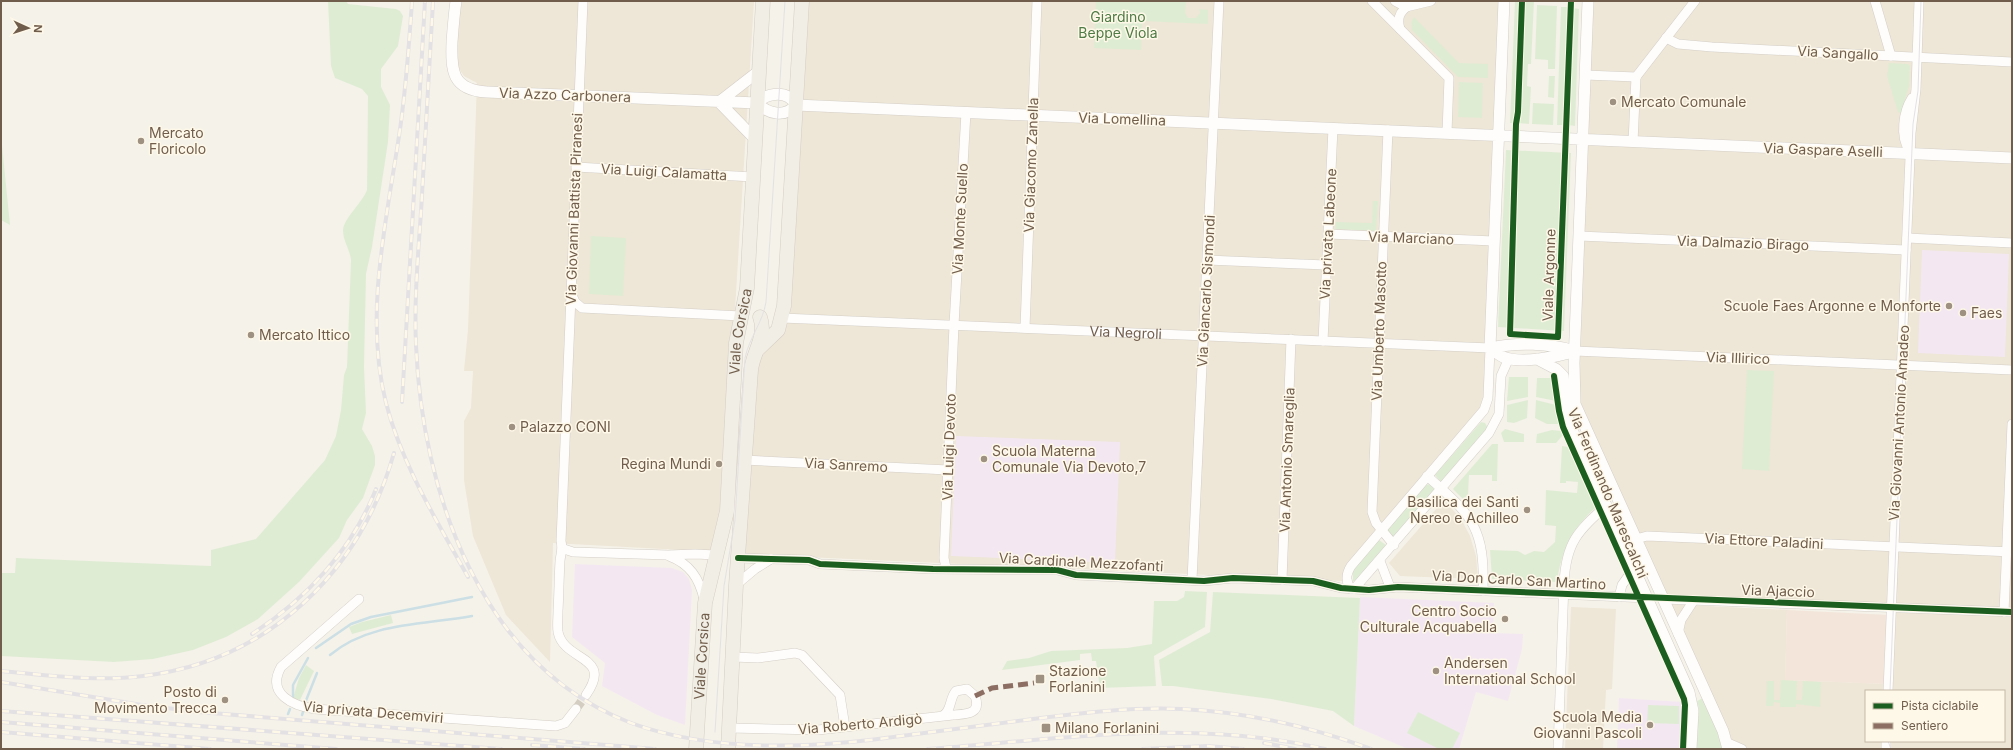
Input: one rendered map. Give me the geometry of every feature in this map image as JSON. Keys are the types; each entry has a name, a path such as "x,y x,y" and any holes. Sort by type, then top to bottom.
{"main road":[{"name":"Viale Corsica","path":"696,749 705,603 726,511 736,343 747,288 763,1"},
{"name":"Viale Corsica","path":"755,354 776,333 782,318 802,1"},
{"name":"Via Negroli","path":"741,316 782,318"},
{"name":"Viale Corsica","path":"736,586 751,370 762,333 760,317"},
{"path":"716,555 738,558"},
{"path":"728,749 736,586"}],"street":[{"path":"451,1 454,17"},
{"name":"Via Azzo Carbonera","path":"456,1 452,70 455,77 465,87 480,92 757,103"},
{"name":"Via Giovanni Battista Piranesi","path":"583,1 561,541 564,548 560,560 558,632 566,645 594,669 596,677 586,695"},
{"name":"Via Giacomo Zanella","path":"1025,328 1037,1"},
{"name":"Via Giancarlo Sismondi","path":"1192,580 1219,1"},
{"path":"1372,1 1449,78 1447,133"},
{"path":"1395,1 1401,6 1431,1"},
{"path":"1504,1 1488,398 1484,410 1382,529 1347,574 1348,584 1352,589 1380,561 1489,433 1496,422 1500,408 1501,376 1509,358"},
{"name":"Viale Argonne","path":"1575,351 1588,1"},
{"path":"1634,142 1636,77 1695,1"},
{"path":"1875,1 1892,56"},
{"name":"Via Giovanni Antonio Amadeo","path":"1888,690 1911,124 1916,89 1919,1"},
{"path":"1401,30 1398,18 1402,11 1408,6"},
{"name":"Via Sangallo","path":"1666,38 1678,44 1712,47 2012,62"},
{"path":"755,139 719,102 759,71"},
{"path":"1585,75 1636,77"},
{"path":"757,103 766,96 778,94 788,97 796,105"},
{"name":"Via Lomellina","path":"757,103 764,109 774,113 786,112 796,105 1498,135"},
{"name":"Via Monte Suello","path":"954,325 966,112"},
{"name":"Via privata Labeone","path":"1323,341 1333,128"},
{"name":"Via Umberto Masotto","path":"1388,130 1372,512 1376,522 1394,545"},
{"path":"1498,135 1583,140"},
{"name":"Via Gaspare Aselli","path":"1583,140 2012,158"},
{"name":"Via Luigi Calamatta","path":"576,167 753,177"},
{"name":"Via Marciano","path":"1328,234 1494,241"},
{"name":"Via Dalmazio Birago","path":"1579,236 1906,250"},
{"path":"1907,238 2012,243"},
{"path":"1207,260 1326,265"},
{"path":"571,292 574,300 582,308 741,316"},
{"name":"Via Giovanni Battista Piranesi","path":"570,322 574,312 582,308"},
{"name":"Via Negroli","path":"782,318 1490,348"},
{"name":"Via Luigi Devoto","path":"946,568 944,558 954,325"},
{"name":"Via Antonio Smareglia","path":"1282,580 1291,339"},
{"path":"1490,348 1511,344 1560,347 1575,351"},
{"path":"1490,348 1509,358 1537,359 1560,356 1575,351"},
{"name":"Via Illirico","path":"1575,351 2012,370"},
{"name":"Via Ferdinando Marescalchi","path":"1575,351 1575,404 1663,599 1727,746"},
{"name":"Via Ferdinando Marescalchi","path":"1537,359 1556,369 1563,376 1568,421 1607,505 1692,701 1691,749"},
{"path":"1484,410 1496,422"},
{"path":"2008,612 2012,424"},
{"name":"Via Sanremo","path":"744,460 948,470"},
{"path":"1427,476 1465,512 1478,535 1483,558 1483,591"},
{"path":"1558,749 1566,562 1574,540 1585,524 1607,505 1615,494"},
{"name":"Via Ettore Paladini","path":"1636,539 1647,536 2009,552"},
{"name":"Via Ferdinando Marescalchi","path":"1624,545 1636,539"},
{"path":"564,548 573,552 716,555"},
{"name":"Viale Corsica","path":"668,555 680,560 694,573 699,582 705,603"},
{"name":"Via Cardinale Mezzofanti","path":"738,558 809,560 820,564 946,568 1016,568 1057,570 1076,575 1214,581 1230,578 1282,580 1317,582 1352,589"},
{"path":"736,586 755,569 772,558"},
{"path":"1380,561 1390,587"},
{"name":"Via Don Carlo San Martino","path":"1619,597 1622,585 1634,568"},
{"name":"Via Don Carlo San Martino","path":"1352,589 1373,590 1390,587 1648,598"},
{"name":"Via Ferdinando Marescalchi","path":"1648,598 1663,599"},
{"name":"Via privata Decemviri","path":"360,599 281,666 277,676 277,684 281,694 287,700 297,705 315,709 551,726 565,723 574,712"},
{"name":"Via Ajaccio","path":"1663,599 2008,612"},
{"path":"1678,634 1681,620 1694,600"},
{"path":"733,657 758,658 795,653 802,655 840,695 845,727"},
{"name":"Via Roberto Ardigò","path":"729,728 800,731 942,716"},
{"path":"1727,746 1742,749"}],"shaded area":[{"path":"459,1 754,1 720,552 553,543 550,662 506,615 473,536 464,480 464,421 471,408 473,371 464,371 468,330 477,83 464,76 458,67 456,59"},
{"path":"805,1 1501,1 1496,133 799,103"},
{"path":"1591,1 2012,1 2012,154 1586,137"},
{"path":"799,107 1496,136 1486,404 1344,581 741,554 753,361 775,338"},
{"path":"1585,140 1908,154 1889,606 1663,595 1577,403"},
{"path":"1911,154 2012,159 2012,549 1895,545"},
{"name":"Faes","path":"1922,250 2009,254 2005,357 1918,353"},
{"path":"956,436 1120,442 1115,563 951,556"},
{"path":"1444,500 1461,519 1470,536 1476,556 1478,579 1400,576 1389,563"},
{"path":"1895,547 2012,552 2012,749 1886,749 1886,742 2005,742 2005,690 1889,690"},
{"path":"575,564 672,568 683,572 689,579 692,590 685,725 657,715 602,686 605,663 572,637"},
{"name":"Andersen International School","path":"1360,597 1494,603 1493,633 1523,634 1522,649 1508,701 1476,692 1459,749 1408,749 1354,726"},
{"path":"1667,604 1787,610 1785,680 1886,684 1886,690 1865,690 1865,742 1884,742 1884,749 1730,749"},
{"path":"1571,607 1616,609 1612,689 1606,690 1603,749 1565,749"},
{"path":"1787,610 1889,615 1886,684 1785,680"},
{"name":"Scuola Media Giovanni Pascoli","path":"1619,698 1683,702 1680,749 1617,749"}],"green space":[{"path":"328,1 346,1 348,4 396,9 400,11 403,16 398,46 381,69 381,87 390,105 388,142 372,247 366,274 364,367 366,413 362,429 372,446 375,456 375,465 363,498 347,520 339,538 299,582 258,619 226,637 193,650 153,659 114,662 1,656 1,573 15,573 16,558 211,566 211,550 256,539 325,460 336,436 341,410 344,375 347,367 351,260 343,230 346,221 367,190 368,96 362,89 335,78 331,66"},
{"name":"Giardino Beppe Viola","path":"1096,1 1186,1 1185,13 1188,18 1196,18 1200,13 1199,9 1208,10 1208,24 1142,21 1141,50 1094,48"},
{"path":"1515,1 1521,1 1517,112 1515,123 1510,123"},
{"path":"1524,1 1534,1 1531,64 1528,64 1527,86 1531,87 1529,124 1518,123 1520,112"},
{"path":"1537,5 1557,6 1555,69 1548,69 1548,60 1535,59"},
{"path":"1561,7 1570,7 1566,125 1557,125"},
{"path":"1573,8 1579,9 1575,126 1569,125"},
{"path":"1414,17 1459,63 1488,64 1488,78 1458,77 1412,30 1411,23"},
{"path":"1889,63 1908,64 1910,66 1909,86 1901,113 1898,112 1887,76"},
{"path":"1549,76 1555,76 1554,98 1548,97"},
{"path":"1459,82 1483,83 1482,118 1458,117"},
{"path":"1533,103 1554,104 1553,125 1532,124"},
{"path":"1,135 10,225 1,220"},
{"path":"1506,150 1571,153 1564,331 1498,327"},
{"path":"1373,201 1378,201 1376,231 1335,229 1336,222 1372,223"},
{"path":"591,236 626,238 623,296 589,294"},
{"path":"1747,370 1774,371 1769,471 1742,469"},
{"path":"1509,377 1528,377 1528,397 1507,401"},
{"path":"1537,378 1553,378 1556,401 1536,397"},
{"path":"1528,400 1527,418 1514,423 1507,422 1507,405"},
{"path":"1536,400 1556,405 1560,424 1547,424 1535,418"},
{"path":"1481,422 1485,423 1488,428 1441,482 1435,475"},
{"path":"1505,429 1524,434 1524,442 1504,442 1501,433"},
{"path":"1552,430 1561,431 1563,435 1556,443 1536,443 1537,434"},
{"path":"1492,444 1498,444 1497,481 1492,481 1492,475 1469,475 1468,495 1463,499 1453,489"},
{"path":"1562,446 1568,447 1595,508 1580,524 1569,541 1557,582 1492,579 1490,550 1518,551 1525,555 1534,551 1544,552 1555,542 1556,526 1545,525 1546,490 1577,493 1578,482 1566,481 1566,483 1560,483"},
{"path":"1430,484 1435,490 1395,538 1387,534 1387,530 1426,485"},
{"path":"1379,540 1386,545 1358,580 1353,581 1353,570"},
{"path":"1185,591 1207,592 1205,627 1154,656 1156,686 1100,688 1096,661 1092,661 1091,653 1080,654 1080,660 1002,670 1007,661 1029,658 1051,651 1127,648 1152,644 1154,601 1177,601 1184,597"},
{"path":"1213,592 1360,598 1354,726 1333,711 1271,699 1173,686 1162,686 1159,660 1210,632"},
{"path":"391,615 393,623 352,634 349,627 362,622"},
{"path":"306,665 314,671 300,700 293,698 299,678"},
{"path":"1781,680 1797,681 1796,700 1802,700 1803,681 1821,682 1820,707 1796,704 1796,707 1780,707 1780,703 1774,702 1773,706 1766,706 1767,681 1774,681 1774,700 1780,700"},
{"path":"1703,698 1719,732 1722,749 1696,749 1699,709 1697,701"},
{"path":"1648,705 1679,706 1679,724 1647,723"},
{"path":"1418,712 1460,733 1452,749 1439,749 1407,733"}],"waterway":[{"path":"316,648 351,624 371,617 472,597"},
{"path":"330,655 345,644 362,636 379,631 398,626 472,616"},
{"path":"293,699 293,685 308,658"},
{"path":"305,703 317,673"},
{"path":"288,714 290,709"}],"tunnel":[{"path":"576,709 586,695"}],"tram line":[{"path":"715,732 724,586 735,520 745,358 766,302 785,1"},
{"path":"1890,690 1913,124 1918,91 1921,1"},
{"path":"1888,742 1891,749"}],"railway":[{"path":"412,1 404,102 379,270 377,337 380,370 386,403 401,448 421,492 468,577"},
{"path":"402,402 425,1"},
{"path":"433,2 417,278 416,345 421,401 431,458 447,515 470,568 499,617 535,661 579,696 631,723 659,732 719,743 780,746 840,743 1107,711 1181,709 1229,713 1301,727 1371,749"},
{"path":"1,671 72,677 125,678 189,667 231,652 269,630 303,604 333,572 358,536 379,496 394,453"},
{"path":"252,634 291,605 309,589 325,571 354,532 376,489"},
{"path":"1,682 142,705 199,712 655,749"},
{"path":"1,711 501,749"},
{"path":"1,722 336,749"},
{"path":"1,732 210,749"},
{"path":"928,749 1078,736 1177,733 1226,735 1276,740 1325,749"},
{"path":"1264,743 1295,749"},
{"path":"532,745 584,749"},
{"path":"1143,749 1207,746 1243,749"}],"marked path":[{"path":"975,696 992,688 1034,683"}],"cycle path":[{"path":"1522,1 1518,112 1516,124 1510,334 1558,337 1571,1"},
{"path":"1554,376 1563,427 1684,699 1683,749"},
{"path":"738,558 809,560 820,564 933,569 1057,570 1076,575 1204,581 1233,578 1313,581 1341,588 1369,590 1398,587 2012,612"}],"place":[{"name":"Mercato Comunale","path":"1613,102"},
{"name":"Mercato Floricolo","path":"141,141"},
{"name":"Scuole Faes Argonne e Monforte","path":"1949,306"},
{"name":"Faes","path":"1963,313"},
{"name":"Mercato Ittico","path":"251,335"},
{"name":"Palazzo CONI","path":"512,427"},
{"name":"Scuola Materna Comunale Via Devoto,7","path":"984,459"},
{"name":"Regina Mundi","path":"719,464"},
{"name":"Basilica dei Santi Nereo e Achilleo","path":"1527,510"},
{"name":"Centro Socio Culturale Acquabella","path":"1505,619"},
{"name":"Andersen International School","path":"1436,671"},
{"name":"Stazione Forlanini","path":"1040,679"},
{"name":"Posto di Movimento Trecca","path":"225,700"},
{"name":"Scuola Media Giovanni Pascoli","path":"1650,725"},
{"name":"Milano Forlanini","path":"1046,728"}]}
